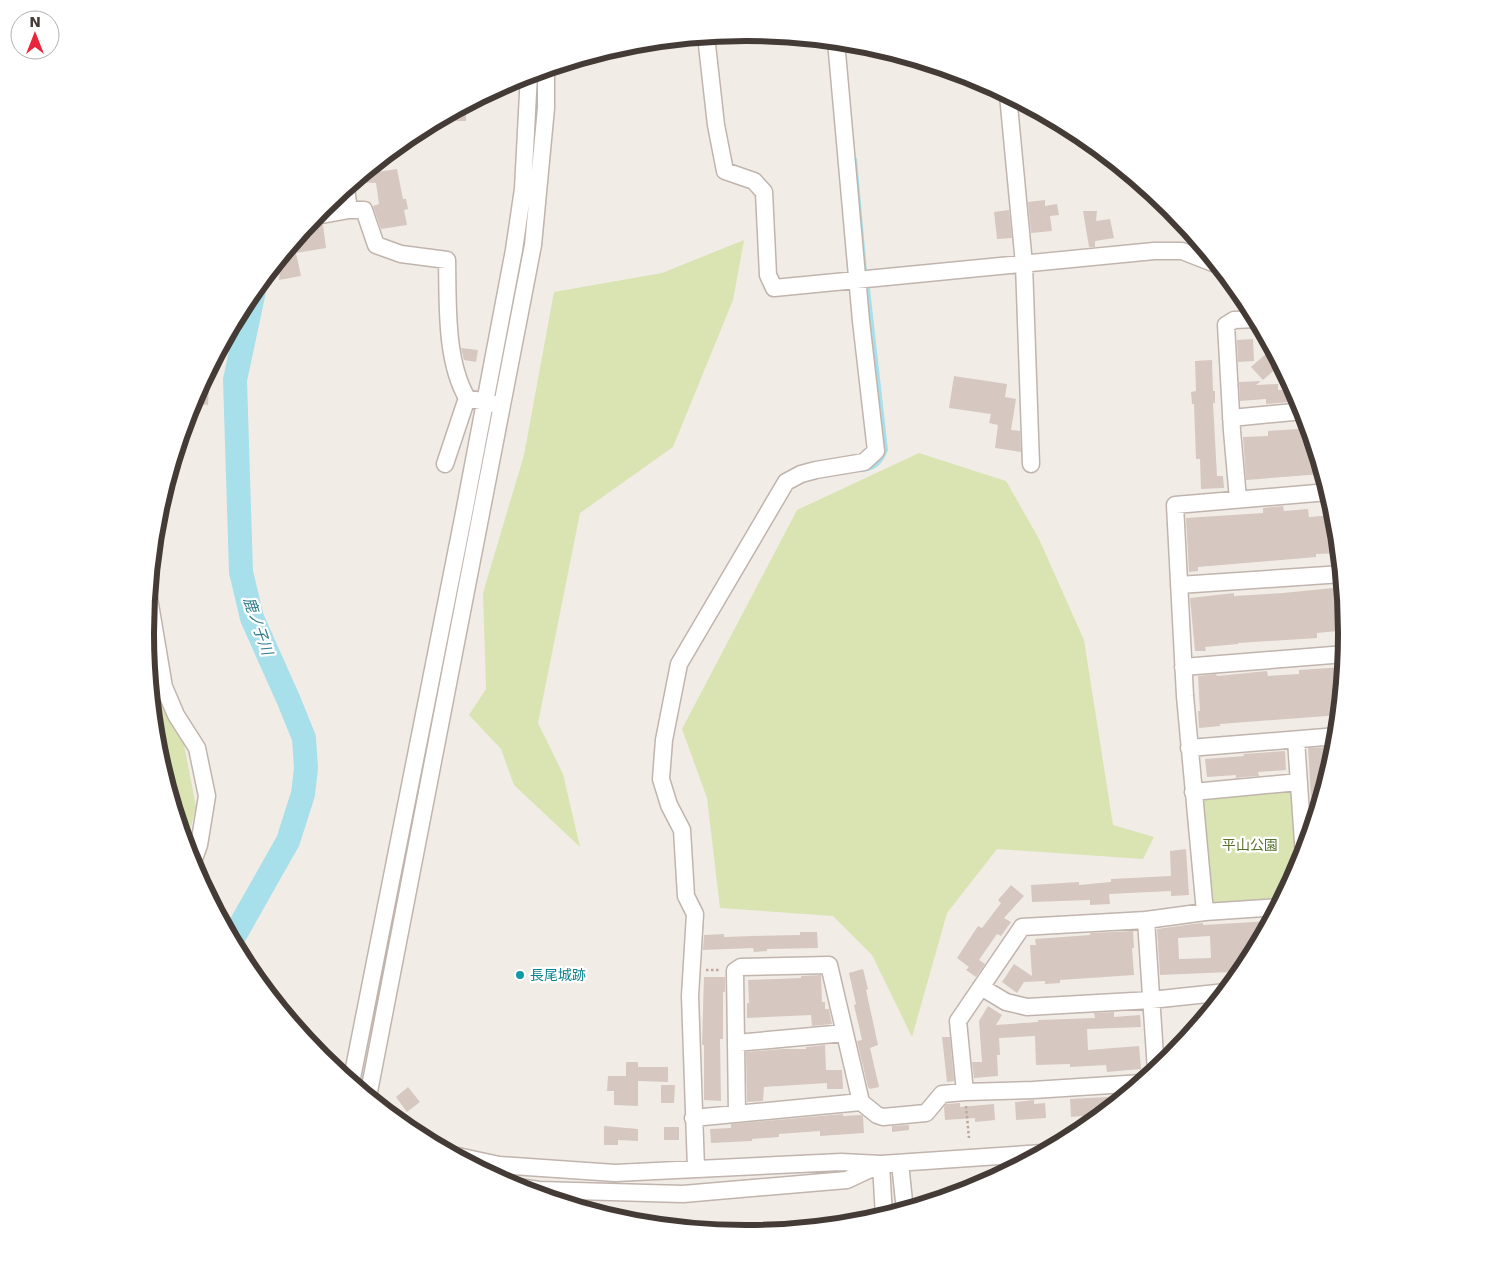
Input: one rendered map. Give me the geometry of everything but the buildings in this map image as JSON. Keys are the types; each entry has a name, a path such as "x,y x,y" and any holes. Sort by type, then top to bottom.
{"street":[{"path":"707,43 716,125 725,171 754,181 764,192 768,275 774,288 1154,252 1182,252 1206,261"},
{"path":"696,1169 690,996 695,914 686,896 682,830 669,805 661,779 664,740 680,664 758,527 786,482 801,474 816,470 864,462 876,451 861,321 837,48"},
{"path":"369,1090 533,245 546,108 546,77"},
{"path":"352,1076 514,250 523,188 529,83"},
{"path":"1009,102 1024,264 1031,464"},
{"path":"347,196 350,210"},
{"path":"329,214 364,210 376,245 402,254 447,260 448,331 460,386 467,398 501,405"},
{"path":"1238,499 1226,325 1234,320 1248,319"},
{"path":"445,464 467,398"},
{"path":"1231,418 1296,412"},
{"path":"1205,912 1189,748 1174,505 1322,492"},
{"path":"1179,585 1335,574"},
{"path":"154,629 164,687 176,716 197,748 207,796 196,852"},
{"path":"1183,667 1338,655"},
{"path":"1189,748 1329,737"},
{"path":"1296,740 1299,782 1308,820"},
{"path":"1193,792 1299,782"},
{"path":"965,1092 958,1021 1022,927 1146,920 1205,912 1271,908"},
{"path":"1146,920 1155,1061"},
{"path":"737,1114 735,970 741,967 830,965 861,1102 876,1115 883,1117 926,1112 942,1094 1131,1084"},
{"path":"981,987 1006,1002 1028,1007 1151,1000 1217,993"},
{"path":"736,1043 845,1033"},
{"path":"693,1118 861,1102"},
{"path":"476,1160 498,1165 615,1172 841,1162 881,1164 1028,1154"},
{"path":"900,1163 904,1205"},
{"path":"545,1190 683,1194 846,1180 881,1164"},
{"path":"881,1164 884,1209"}],"path":[{"path":"692,969 735,970"},
{"path":"965,1092 969,1138"}],"green space":[{"path":"744,240 733,300 673,447 580,513 538,723 563,774 580,847 514,785 501,749 469,715 486,689 483,593 524,455 554,292 662,273"},
{"path":"919,453 1006,481 1039,539 1084,640 1113,825 1154,837 1143,859 997,849 947,913 912,1037 872,955 833,916 720,908 707,798 682,729 797,510"},
{"path":"158,692 183,739 196,807 189,833 174,787 159,711"},
{"name":"平山公園","path":"1292,791 1297,853 1274,902 1209,907 1200,798"}],"waterway":[{"path":"855,159 865,271"},
{"path":"863,470 877,464 886,450 868,289"},
{"name":"鹿ノ子川","path":"236,933 288,841 303,794 306,768 304,738 252,618 241,572 235,380 250,311"}],"place":[{"name":"長尾城跡","path":"520,975"}]}
